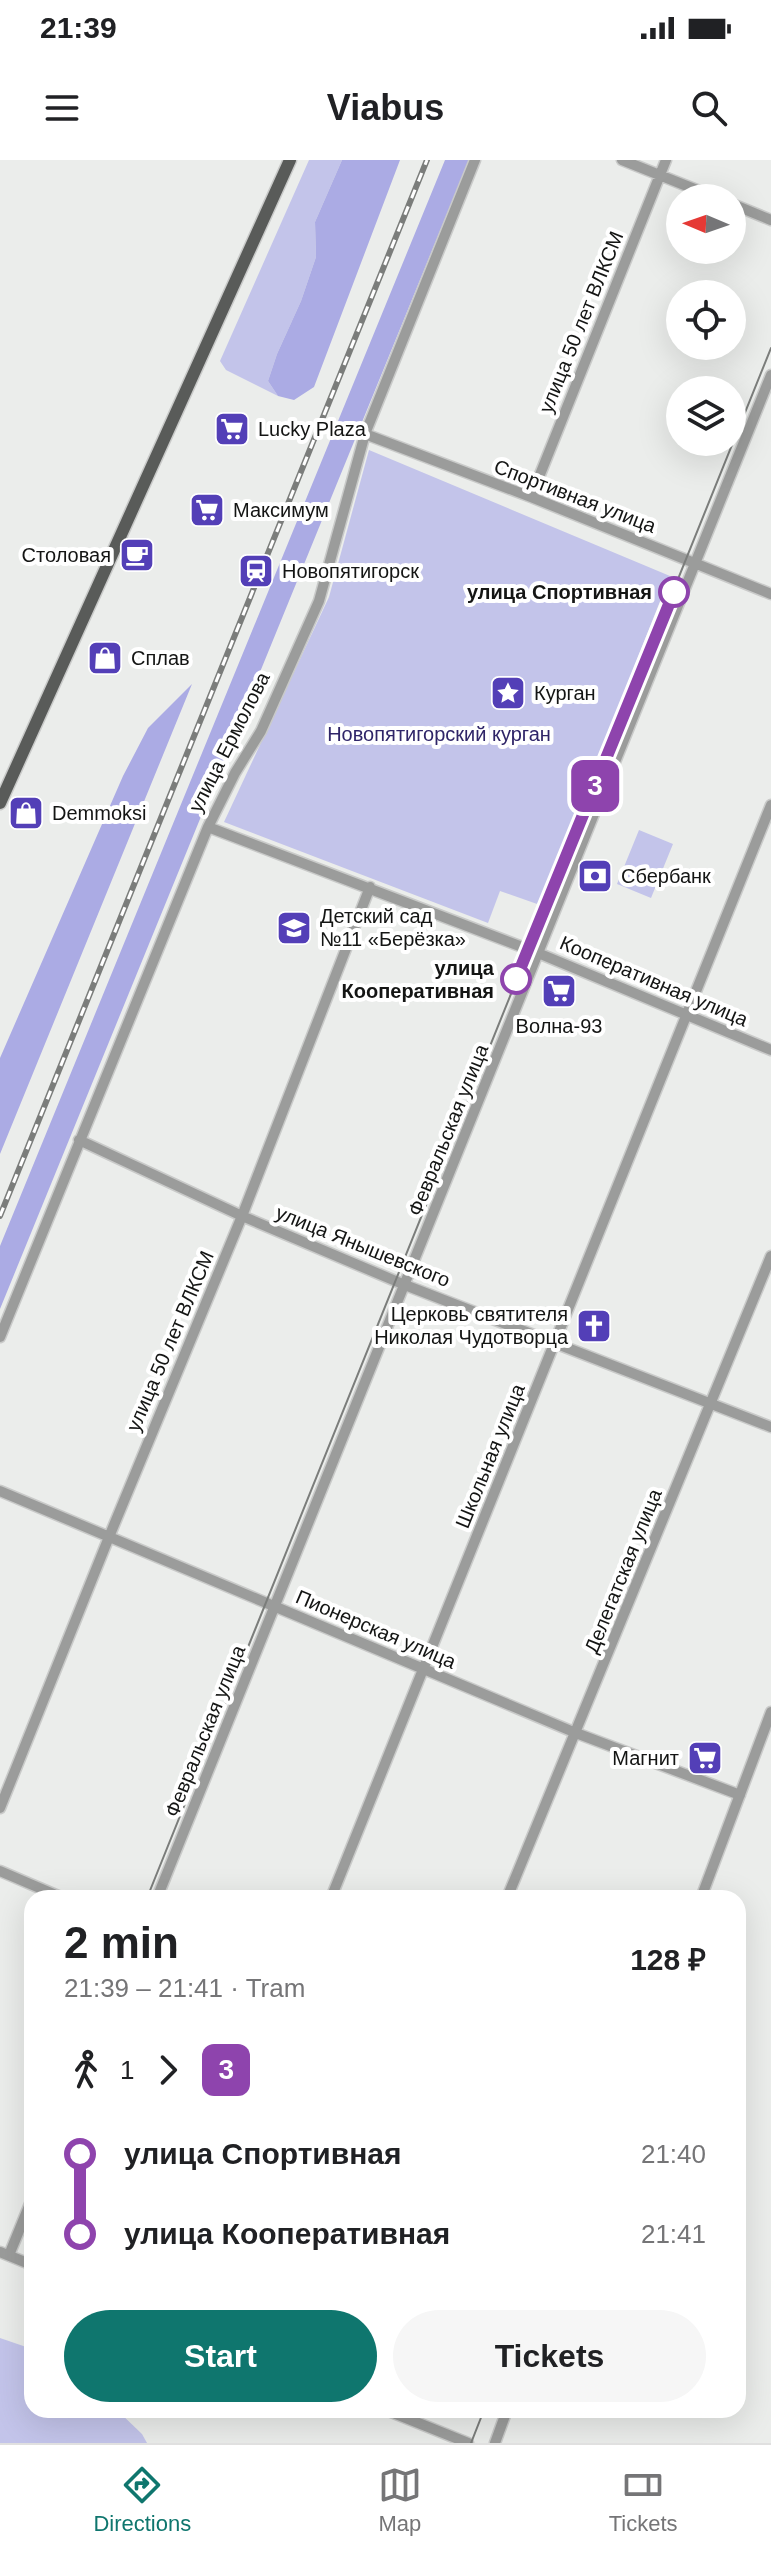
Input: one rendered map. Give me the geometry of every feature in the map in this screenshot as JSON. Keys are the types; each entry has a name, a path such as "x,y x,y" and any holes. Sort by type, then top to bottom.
{"main road":[{"path":"0,803 290,160"}],"street":[{"name":"улица Ермолова","path":"0,1337 208,827 235,773 261,731 319,601 365,434 475,160"},
{"path":"622,160 682,184"},
{"name":"улица 50 лет ВЛКСМ","path":"531,497 666,160"},
{"path":"746,210 771,220"},
{"name":"Февральская улица","path":"160,1890 771,375"},
{"name":"Спортивная улица","path":"365,434 771,594"},
{"name":"Школьная улица","path":"334,1890 771,805"},
{"name":"Кооперативная улица","path":"208,827 538,953 771,1050"},
{"name":"улица 50 лет ВЛКСМ","path":"0,1808 242,1216 370,887"},
{"name":"улица Янышевского","path":"79,1140 242,1216 405,1285 771,1427"},
{"name":"Делегатская улица","path":"510,1890 771,1256"},
{"name":"Пионерская улица","path":"0,1491 576,1733 740,1795"},
{"path":"704,1890 771,1712"},
{"path":"0,1871 44,1890"},
{"path":"24,2215 4,2254 24,2262"},
{"path":"406,2418 468,2443"},
{"path":"495,2443 504,2418"}],"green space":[{"path":"309,160 342,160 315,222 316,257 268,381 278,396 226,370 220,361"},
{"name":"Новопятигорский курган","path":"369,450 670,576 540,905 500,891 488,923 224,822 329,597"},
{"path":"639,830 673,844 651,898 617,884"},
{"path":"0,2338 24,2346 24,2418 125,2418 147,2443 0,2443"}],"shaded area":[{"path":"342,160 400,160 314,387 294,400 278,396 268,381 316,257 315,222"},
{"path":"445,160 469,160 0,1309 0,1246"},
{"path":"192,684 0,1154 0,1058 123,776 148,728"}],"tram line":[{"path":"150,1890 771,348"},
{"name":"3","path":"516,979 674,592"},
{"path":"471,2443 481,2418"}],"railway":[{"path":"0,1216 427,160"}],"place":[{"name":"Lucky Plaza","path":"232,429"},
{"name":"Максимум","path":"207,510"},
{"name":"Столовая","path":"137,555"},
{"name":"Новопятигорск","path":"256,571"},
{"name":"улица Спортивная","path":"674,592"},
{"name":"Сплав","path":"105,658"},
{"name":"Курган","path":"508,693"},
{"name":"Demmoksi","path":"26,813"},
{"name":"Сбербанк","path":"595,876"},
{"name":"Детский сад №11 «Берёзка»","path":"294,928"},
{"name":"улица Кооперативная","path":"516,979"},
{"name":"Волна-93","path":"559,991"},
{"name":"Церковь святителя Николая Чудотворца","path":"594,1326"},
{"name":"Магнит","path":"705,1758"}]}
